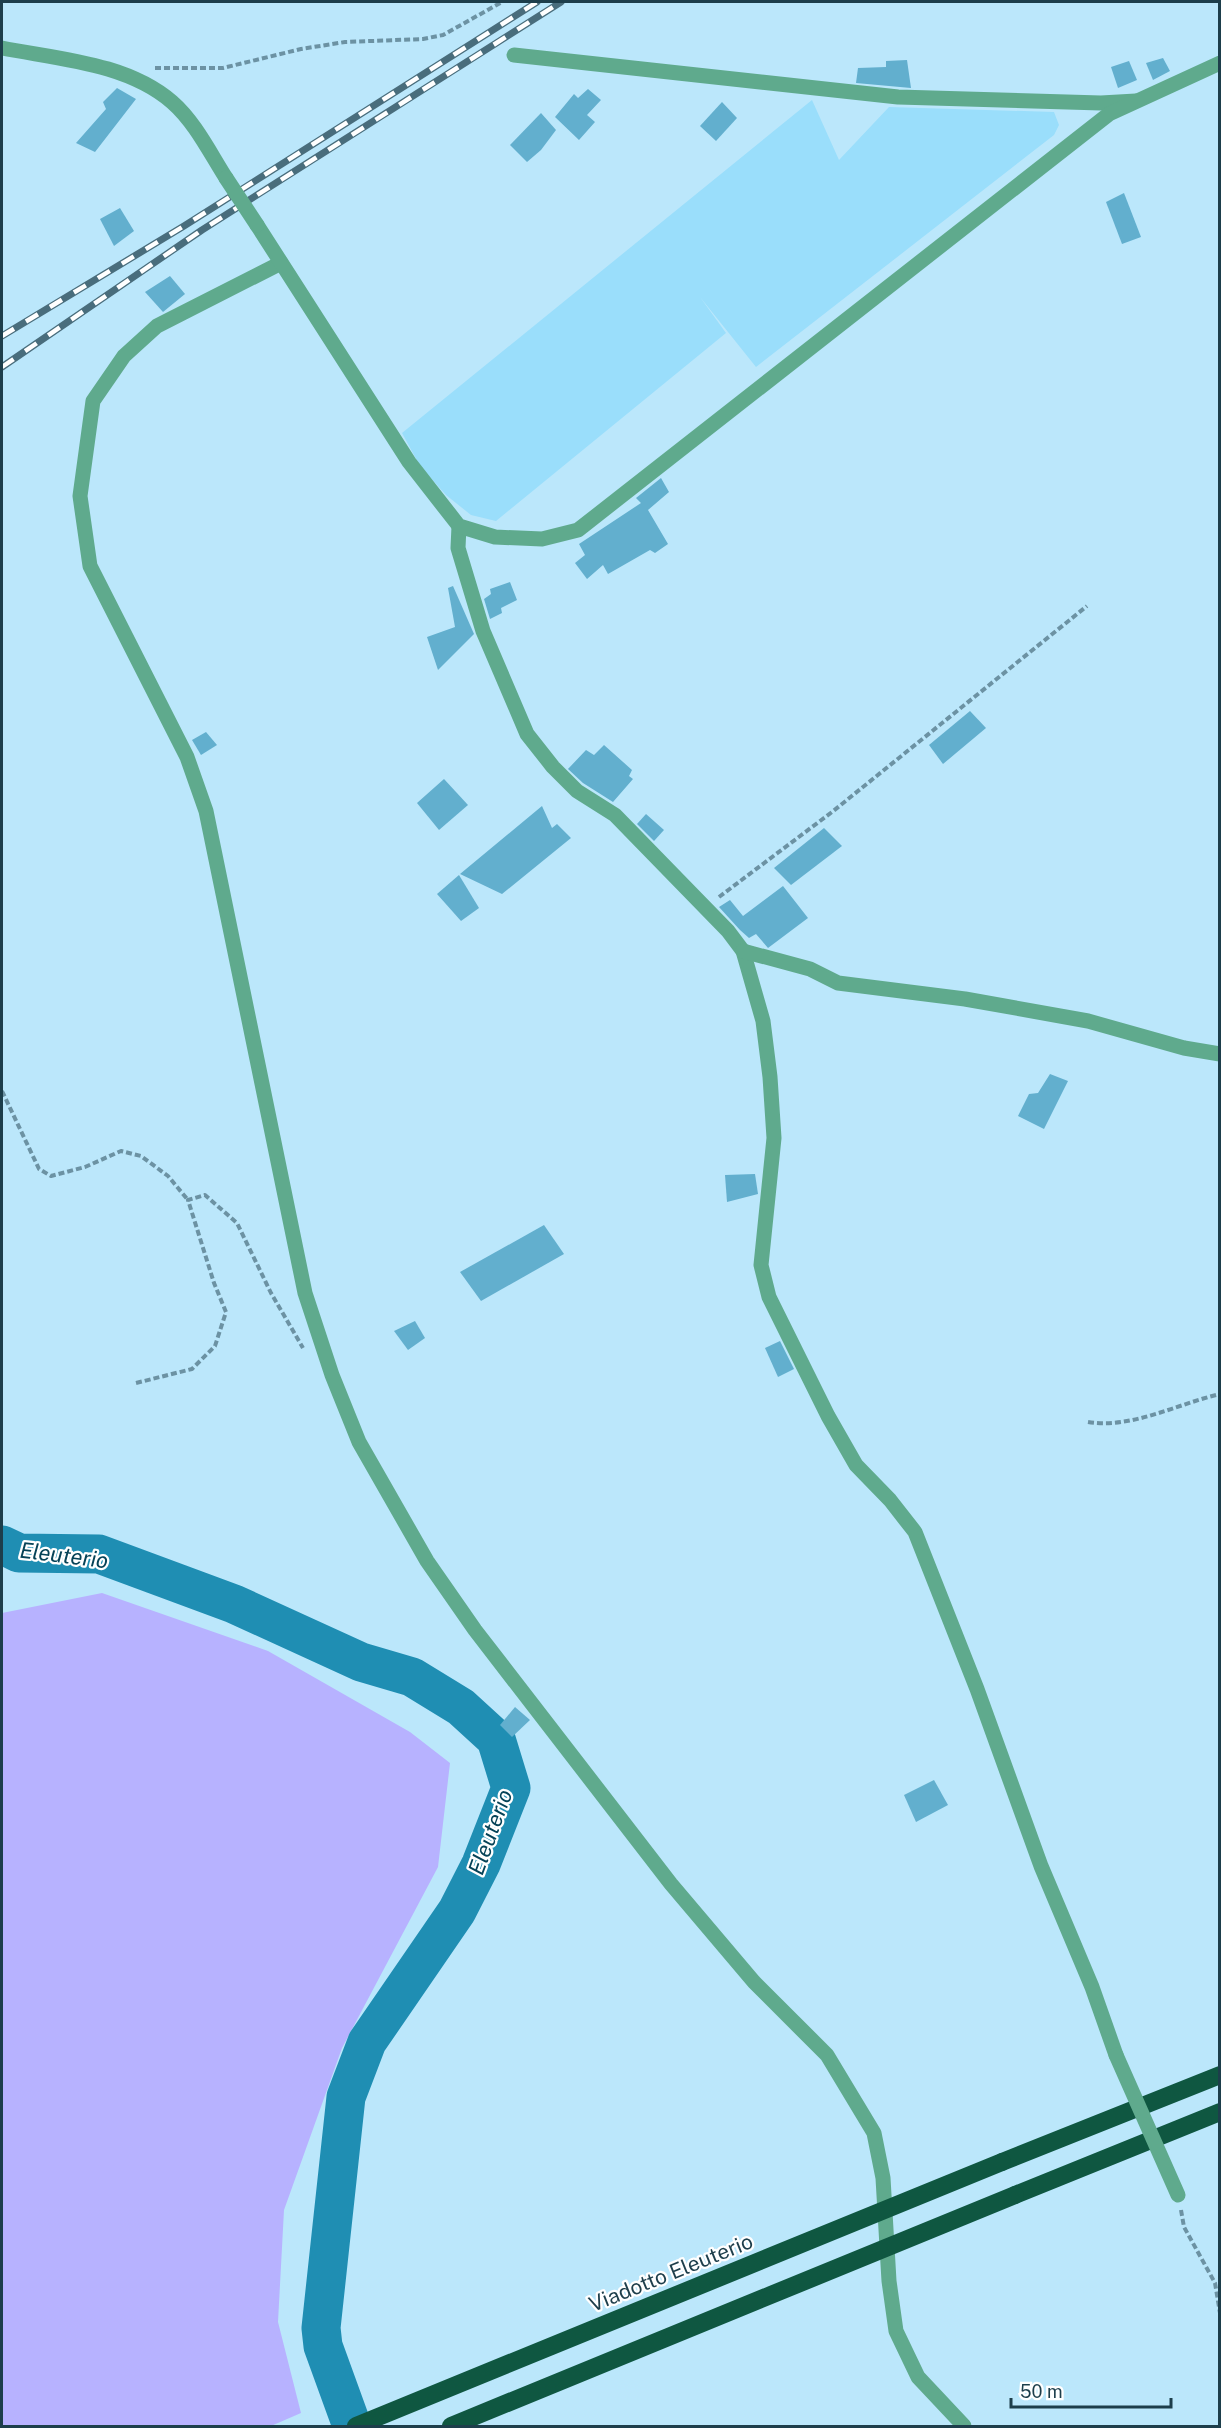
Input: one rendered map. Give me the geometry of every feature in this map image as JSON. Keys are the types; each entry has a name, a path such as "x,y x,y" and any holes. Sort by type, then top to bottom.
{"highway":[{"name":"Viadotto Eleuterio","path":"356,2427 1220,2075"},
{"path":"451,2427 1220,2112"}],"street":[{"path":"2,48 90,65 142,81 172,103 191,124 409,462 459,526 495,537 542,540 578,530 1109,114 1220,63"},
{"path":"514,55 898,97 1101,103 1139,101"},
{"path":"281,263 157,326 124,356 93,401 80,496 90,566 187,757 206,811 305,1293 332,1375 359,1442 428,1561 475,1630 671,1884 754,1982 827,2055 874,2133 883,2178 889,2281 896,2331 918,2377 964,2427"},
{"path":"459,526 458,549 483,632 527,734 553,767 577,791 615,815 743,951 763,1021 770,1077 774,1138 761,1265 769,1297 828,1416 856,1465 890,1500 915,1532 977,1689 1041,1866 1092,1987 1116,2055 1178,2195"},
{"path":"743,951 810,969 838,983 965,999 1088,1021 1185,1048 1220,1054"}],"path":[{"path":"152,68 223,68 301,49 345,42 423,39 443,35 502,2"},
{"path":"705,908 832,812 1087,606"},
{"path":"2,1091 39,1168 51,1176 85,1167 121,1151 141,1156 168,1176 188,1200 214,1283 226,1312 215,1346 192,1369 136,1383"},
{"path":"188,1200 205,1195 237,1223 291,1330 306,1353"},
{"path":"1088,1422 1104,1425 1139,1419 1220,1394"},
{"path":"1178,2195 1184,2227 1215,2283 1220,2313"}],"shaded area":[{"path":"812,100 839,160 889,107 1054,112 1059,125 1054,135 756,367 700,297 726,333 496,521 471,515 446,495 420,466 402,433"},
{"path":"102,1593 268,1651 410,1732 450,1763 438,1867 342,2048 284,2210 278,2322 301,2413 271,2426 2,2426 2,1613"}],"building":[{"path":"1163,58 1170,71 1153,80 1146,63"},
{"path":"907,60 911,88 856,83 858,68 886,67 886,61"},
{"path":"1129,61 1137,80 1118,88 1111,67"},
{"path":"117,88 136,99 95,152 76,143 106,109 103,102"},
{"path":"588,89 601,100 587,115 595,122 579,140 555,117 574,94 578,98"},
{"path":"722,102 737,118 716,141 700,126"},
{"path":"541,113 556,130 541,150 527,162 510,145"},
{"path":"1124,193 1141,237 1122,244 1106,202"},
{"path":"120,208 134,231 114,246 100,219"},
{"path":"170,276 185,294 163,312 145,292"},
{"path":"661,478 669,492 648,510 668,544 655,553 650,550 608,574 603,565 587,579 575,563 585,555 579,544 641,503 636,498"},
{"path":"510,582 517,600 501,608 502,613 490,619 484,599 491,594 490,589"},
{"path":"453,586 474,634 438,670 427,637 455,627 448,588"},
{"path":"970,711 986,728 943,764 929,745"},
{"path":"206,732 217,745 201,755 192,740"},
{"path":"604,745 632,770 629,776 633,779 613,802 583,783 568,769 586,750 594,755"},
{"path":"444,779 468,805 439,830 417,803"},
{"path":"542,806 552,828 557,824 571,838 502,894 460,874"},
{"path":"646,814 664,830 654,841 637,824"},
{"path":"824,828 842,846 791,885 774,868"},
{"path":"459,875 479,908 461,921 437,894"},
{"path":"783,886 808,918 768,948 756,934 749,938 719,907 730,900 743,916"},
{"path":"1050,1074 1068,1081 1044,1129 1018,1116 1029,1094 1038,1093"},
{"path":"755,1174 758,1194 727,1202 725,1175"},
{"path":"544,1225 564,1254 481,1301 460,1272"},
{"path":"415,1321 425,1338 408,1350 394,1331"},
{"path":"780,1341 794,1369 778,1377 765,1348"},
{"path":"515,1707 530,1720 512,1737 500,1725"},
{"path":"934,1780 948,1805 916,1822 904,1795"}],"waterway":[{"name":"Eleuterio","path":"2,1545 19,1553 99,1554 234,1604 361,1662 412,1677 461,1707 496,1739 511,1788 481,1864 457,1911 367,2042 346,2097 321,2328 323,2346 352,2426"}],"railway":[{"path":"2,336 184,226 537,2"},
{"path":"2,367 202,230 561,2"}]}
